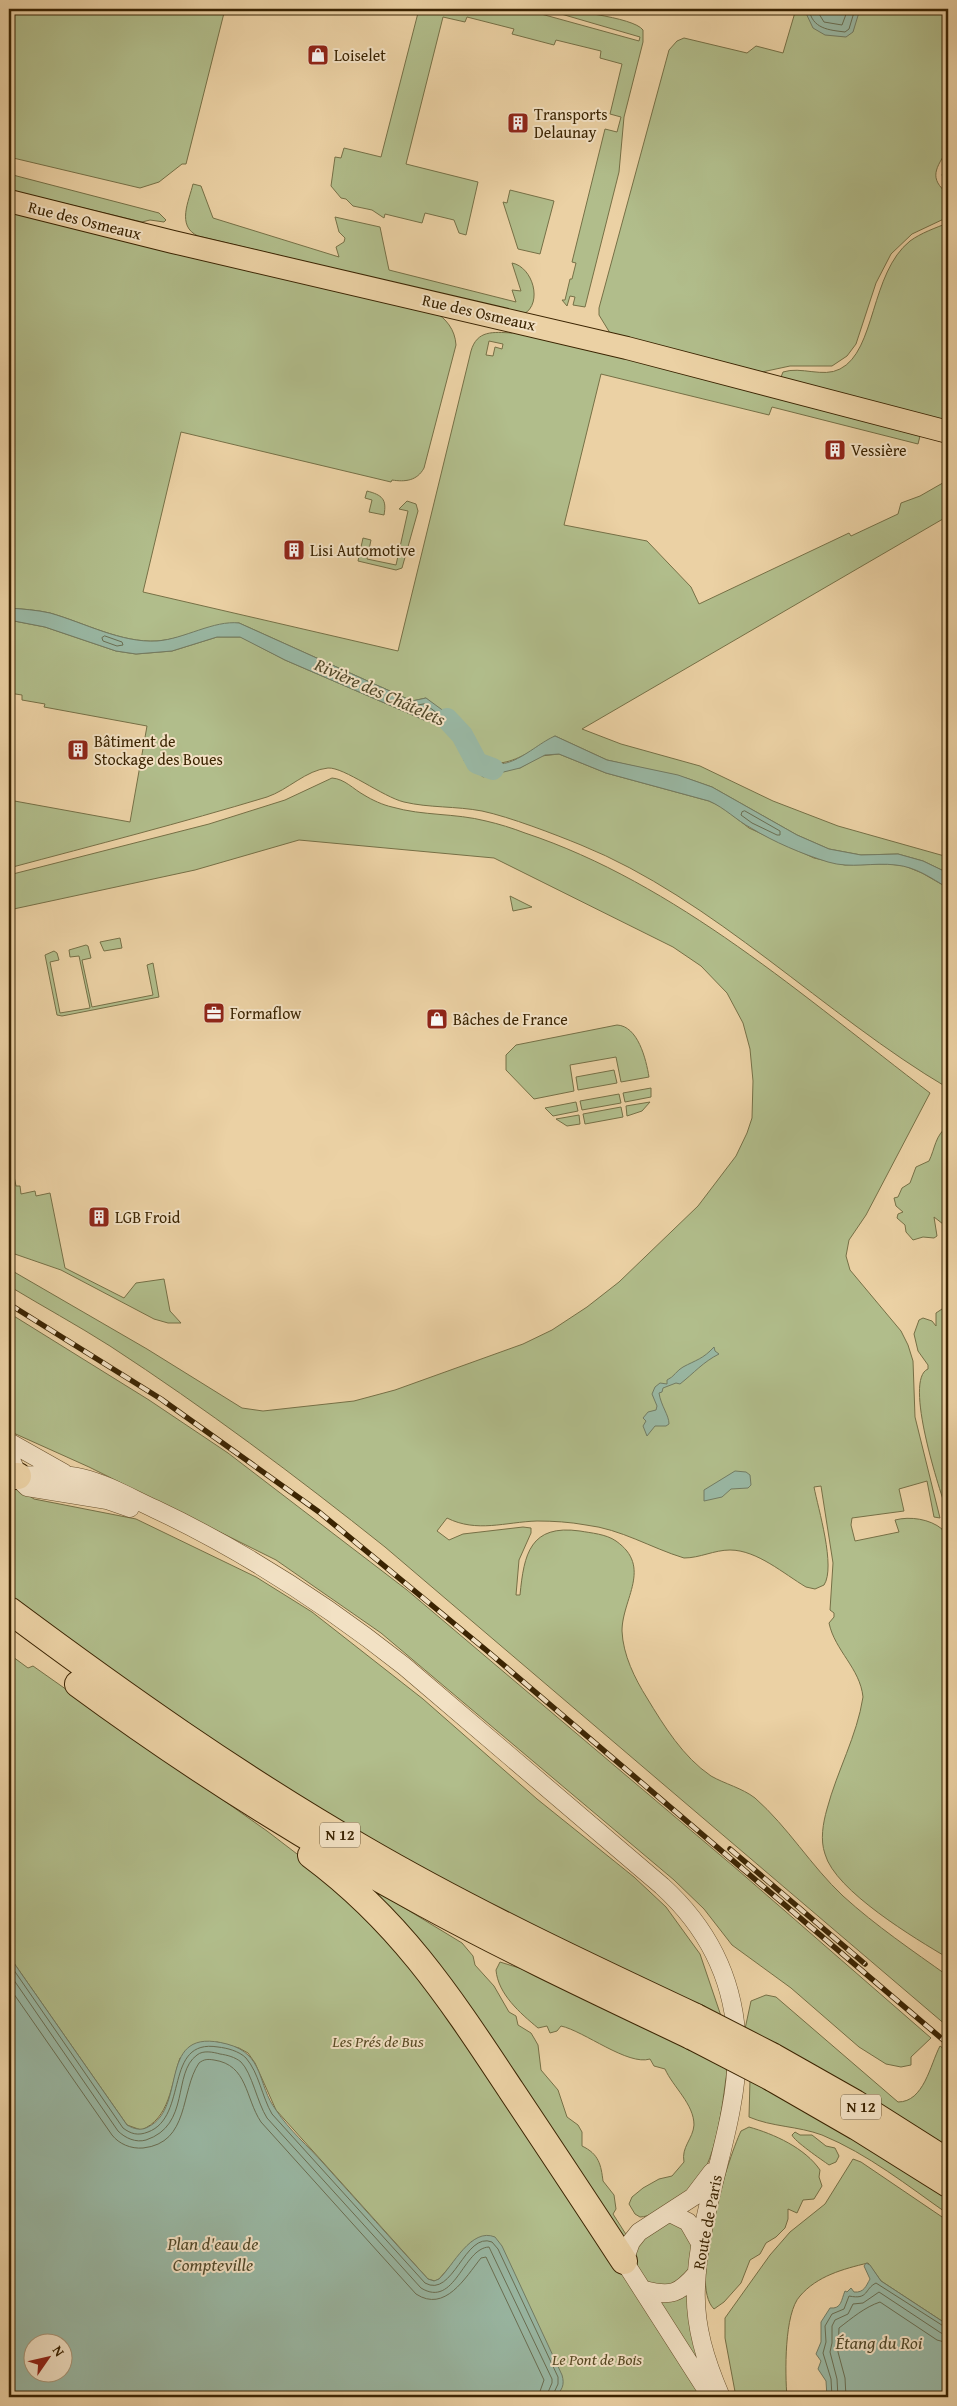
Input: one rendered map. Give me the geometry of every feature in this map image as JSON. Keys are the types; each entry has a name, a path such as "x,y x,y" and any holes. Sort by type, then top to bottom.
{"highway":[{"name":"N 12","path":"9,1610 203,1750 355,1844 694,2027 772,2067 862,2108 948,2162"},
{"name":"N 12","path":"9,1633 139,1728 222,1784 286,1824 426,1905 529,1958 694,2027"},
{"path":"286,1824 291,1840 350,1886 418,1955 472,2030 624,2261"},
{"name":"N 12","path":"772,2067 858,2127 948,2184"}],"main road":[{"name":"Rue des Osmeaux","path":"9,201 173,242 473,310 636,350 948,432"}],"street":[{"path":"9,1442 71,1476 116,1491 197,1529 279,1576 355,1628 404,1666 654,1879 694,1920 710,1942 723,1970 730,1996 736,2055 733,2098 718,2163"},
{"path":"12,1469 71,1476"},
{"path":"12,1469 22,1483 32,1488 94,1498 127,1507 279,1576"},
{"name":"Route de Paris","path":"624,2261 631,2242 639,2232 698,2193 718,2163"},
{"name":"Route de Paris","path":"718,2163 700,2243 697,2273 697,2311 702,2344 721,2397"},
{"path":"670,2213 688,2222 700,2243"},
{"path":"624,2261 711,2397"},
{"path":"644,2290 659,2294 674,2293 687,2284 697,2273"}],"green space":[{"path":"9,9 225,9 186,164 182,164 159,182 140,188 9,157"},
{"path":"419,9 523,9 639,41 640,37 544,9 566,10 626,21 637,25 643,30 643,42 624,117 619,172 585,307 573,305 575,297 570,296 567,306 562,300 565,300 570,279 572,279 576,263 572,262 605,129 617,132 621,117 610,114 622,64 600,58 601,51 556,40 554,45 512,34 514,29 467,17 465,22 443,17 406,164 478,182 466,235 459,233 454,220 425,213 422,223 385,214 384,218 372,210 353,206 346,199 341,198 331,186 335,157 341,158 344,148 381,157"},
{"path":"796,9 948,9 948,149 937,167 936,178 948,194 948,217 912,234 891,254 876,283 856,344 847,356 832,366 790,366 762,372 610,333 599,315 599,308 669,50 677,41 684,38 747,53 756,46 783,53"},
{"path":"948,160 948,186 942,175"},
{"path":"9,174 159,213 166,220 164,222 150,220 142,222 9,190"},
{"path":"193,184 201,186 213,218 339,257 336,247 344,242 345,238 339,232 335,217 380,227 389,270 516,302 512,290 521,291 512,263 525,271 530,278 534,294 533,302 530,309 524,314 198,236 191,232 186,220 187,205"},
{"path":"510,190 554,201 540,254 518,249 503,202 507,203"},
{"path":"9,206 434,311 446,321 454,334 456,345 424,468 418,476 410,480 392,480 391,482 181,432 143,592 398,651 471,351 477,339 487,334 498,332 512,333 515,331 921,432 918,444 772,407 769,415 601,374 564,525 647,541 691,587 699,604 849,533 851,536 898,514 901,503 920,496 948,480 948,516 582,729 621,744 700,766 773,801 838,826 948,857 948,873 923,861 898,854 861,855 829,849 797,835 712,787 686,778 607,760 555,736 534,750 509,761 497,763 487,761 478,753 473,739 426,698 412,701 239,623 218,626 168,640 144,641 103,632 50,613 9,608","holes":["489,341 503,344 502,349 495,347 493,356 486,355"]},
{"path":"948,223 948,426 781,377 783,372 797,370 833,371 840,369 852,360 867,329 887,272 897,255 914,238"},
{"path":"367,491 382,498 385,505 384,515 369,512 372,500 365,498"},
{"path":"407,501 416,504 418,511 402,568 396,570 358,561 363,538 371,540 367,559 396,565 408,511 399,509"},
{"path":"9,620 45,627 116,651 136,654 172,651 217,637 241,637 285,660 424,720 440,723 451,729 468,752 464,761 520,768 541,756 559,754 606,773 709,801 722,807 749,828 814,858 845,865 889,864 905,866 922,873 948,888 948,1088 902,1059 857,1027 723,926 677,895 630,868 581,845 505,817 472,809 423,805 395,799 335,769 328,768 312,772 267,797 9,868 9,828 14,826 9,800 130,822 147,726 44,707 45,704 22,700 22,695 9,693"},
{"path":"332,778 345,782 360,793 381,804 415,812 474,818 515,829 581,855 634,881 687,912 737,946 787,982 930,1093 866,1215 849,1240 846,1256 850,1270 901,1331 908,1345 913,1361 915,1417 940,1518 934,1517 927,1481 899,1489 904,1511 852,1518 851,1525 855,1541 899,1532 895,1520 913,1518 926,1521 942,1529 948,1549 948,1958 878,1913 860,1898 832,1868 823,1849 823,1832 831,1795 852,1740 863,1697 853,1668 836,1642 829,1623 834,1617 834,1613 830,1610 833,1563 821,1486 814,1487 825,1537 828,1565 824,1585 815,1589 806,1587 760,1558 740,1551 724,1550 684,1558 611,1530 580,1524 537,1521 480,1526 469,1525 447,1518 437,1531 449,1540 463,1534 523,1527 531,1528 531,1533 519,1560 516,1595 520,1595 524,1567 533,1545 540,1537 550,1532 563,1530 598,1534 616,1541 627,1551 633,1562 634,1572 633,1584 623,1619 622,1631 625,1649 638,1683 667,1730 692,1760 711,1776 745,1791 767,1809 831,1884 868,1918 948,1976 947,2026 385,1547 250,1443 181,1394 98,1338 9,1286 9,1269 147,1349 242,1408 263,1411 354,1401 395,1390 523,1344 552,1330 587,1307 619,1282 698,1206 736,1156 752,1118 753,1081 750,1049 743,1023 727,993 701,966 673,947 494,858 299,840 195,870 9,910 9,875 209,824 285,800"},
{"path":"510,896 532,907 513,911"},
{"path":"120,938 122,948 104,951 100,942"},
{"path":"88,946 91,958 82,960 92,1007 153,995 147,965 153,963 159,997 62,1016 57,1015 45,955 54,951 57,953 59,960 50,962 60,1013 90,1008 79,956 70,957 69,950"},
{"path":"617,1025 624,1027 636,1037 646,1061 649,1077 621,1082 616,1057 570,1065 574,1091 534,1099 506,1070 506,1055 516,1045"},
{"path":"614,1070 617,1083 578,1090 576,1077"},
{"path":"651,1088 651,1097 625,1102 623,1093"},
{"path":"619,1094 621,1103 582,1110 580,1101"},
{"path":"576,1102 578,1111 553,1116 545,1108"},
{"path":"650,1102 642,1111 627,1116 626,1106"},
{"path":"621,1107 623,1117 585,1124 583,1114"},
{"path":"579,1115 580,1124 567,1126 556,1119"},
{"path":"948,1126 948,1223 943,1224 934,1217 937,1236 913,1240 906,1232 905,1225 897,1218 898,1214 903,1212 896,1206 894,1198 898,1197 902,1188 910,1183 916,1167 929,1161 940,1134"},
{"path":"13,1171 16,1186 20,1186 21,1194 35,1191 36,1196 50,1193 65,1268 124,1298 136,1283 164,1279 170,1311 181,1323 168,1323 154,1319 61,1270 9,1252 9,1172"},
{"path":"945,1307 948,1309 948,1514 932,1461 921,1413 919,1393 921,1377 928,1369 928,1365 918,1351 914,1334 919,1320 923,1318 932,1321 936,1326 936,1313"},
{"path":"9,1313 149,1400 228,1453 407,1590 739,1871 931,2038 911,2057 911,2065 901,2067 886,2064 859,2047 791,1988 732,1945 704,1909 674,1880 381,1633 276,1560 89,1467 9,1431"},
{"path":"9,1482 34,1499 136,1519 256,1577 312,1612 423,1699 537,1799 634,1877 666,1907 700,1954 721,2016 479,1900 349,1827 200,1732 9,1596"},
{"path":"9,1654 28,1668 33,1666 267,1831 331,1880 406,1953 670,2341 702,2397 555,2397 559,2393 472,2241 439,2279 435,2281 428,2279 276,2110 255,2063 248,2053 239,2048 217,2042 180,2058 168,2100 158,2118 151,2125 141,2130 127,2125 9,1956"},
{"path":"370,1887 462,1943 473,1956 475,1965 494,1986 509,2012 516,2016 518,2025 531,2033 538,2045 541,2070 558,2090 567,2117 578,2125 582,2132 582,2146 596,2156 603,2181 614,2195 616,2209 613,2214 627,2236 623,2244"},
{"path":"500,1962 532,1972 589,1998 725,2068 727,2071 717,2134 707,2165 691,2189 651,2214 640,2217 635,2214 629,2204 632,2197 659,2179 672,2176 684,2162 684,2152 692,2135 694,2125 691,2110 665,2069 654,2066 650,2059 630,2058 561,2026 557,2031 550,2033 547,2026 538,2028 505,1995 496,1970"},
{"path":"766,1995 776,1997 898,2102 914,2096 920,2089 940,2046 948,2052 948,2147 745,2029 751,2001"},
{"path":"750,2080 885,2157 948,2198 948,2214 887,2171 839,2143 813,2132 767,2123 749,2117"},
{"path":"749,2127 778,2138 806,2155 820,2170 819,2177 822,2186 814,2199 803,2200 797,2213 788,2209 788,2219 785,2228 766,2243 760,2254 750,2260 741,2283 724,2302 714,2309 707,2295 705,2275 712,2222 735,2146 741,2131"},
{"path":"795,2132 800,2135 812,2135 826,2146 835,2148 839,2156 836,2162 829,2165 815,2155 794,2138 792,2135"},
{"path":"853,2159 861,2162 948,2221 948,2325 881,2281 868,2263 831,2274 814,2283 800,2296 795,2304 788,2329 787,2397 736,2397 725,2338 725,2318 770,2255 790,2232 825,2204"},
{"path":"665,2221 679,2222 693,2243 691,2268 671,2288 642,2281 632,2253 635,2246"},
{"path":"689,2289 706,2372 656,2300"}],"water":[{"path":"804,9 860,9 853,32 846,37 825,35 813,28"},
{"path":"9,608 50,613 117,636 144,641 167,640 219,624 239,623 412,701 426,698 460,723 473,739 463,743 451,729 442,724 424,720 285,660 240,637 217,637 172,651 136,654 116,651 45,627 9,620"},
{"path":"555,736 607,760 678,775 712,787 797,835 829,849 861,855 898,854 923,861 948,873 948,888 923,874 903,866 887,864 845,865 818,859 769,838 709,801 606,773 559,754 545,755 520,768 483,777 464,761 468,752 475,749 484,759 494,764 505,763 515,760"},
{"path":"714,1347 715,1351 719,1354 703,1364 680,1384 676,1383 663,1388 662,1392 659,1393 669,1424 666,1426 655,1426 647,1436 643,1426 646,1421 643,1418 648,1412 656,1410 657,1406 652,1394 655,1387 660,1383 667,1384 667,1380 681,1368 703,1357"},
{"path":"735,1471 746,1472 750,1475 751,1485 748,1488 731,1489 722,1497 704,1501 704,1490"},
{"name":"Plan d'eau de Compteville","path":"9,1956 127,2125 143,2129 160,2117 168,2103 181,2057 190,2046 205,2041 227,2044 248,2055 259,2071 270,2100 287,2124 428,2279 434,2281 439,2279 470,2242 486,2235 495,2237 502,2246 562,2375 563,2385 554,2397 9,2397"},
{"name":"Étang du Roi","path":"866,2263 870,2265 881,2281 948,2325 948,2397 827,2397 826,2381 818,2369 821,2361 816,2354 821,2342 821,2322 830,2308 839,2305 845,2291 847,2292 851,2288 854,2292 857,2292 866,2286 870,2279 864,2266"}],"waterway":[{"name":"Rivière des Châtelets","path":"447,719 462,735 477,763 493,769"}],"railway":[{"path":"9,1304 161,1399 319,1512 486,1650 948,2044"},
{"path":"730,1849 865,1964"}],"place":[{"name":"Loiselet","path":"318,55"},
{"name":"Transports Delaunay","path":"518,123"},
{"name":"Vessière","path":"835,450"},
{"name":"Lisi Automotive","path":"294,550"},
{"name":"Bâtiment de Stockage des Boues","path":"78,750"},
{"name":"Formaflow","path":"214,1013"},
{"name":"Bâches de France","path":"437,1019"},
{"name":"LGB Froid","path":"99,1217"}],"park label":[{"name":"Les Prés de Bus","path":"378,2041"},
{"name":"Le Pont de Bois","path":"597,2359"}]}
